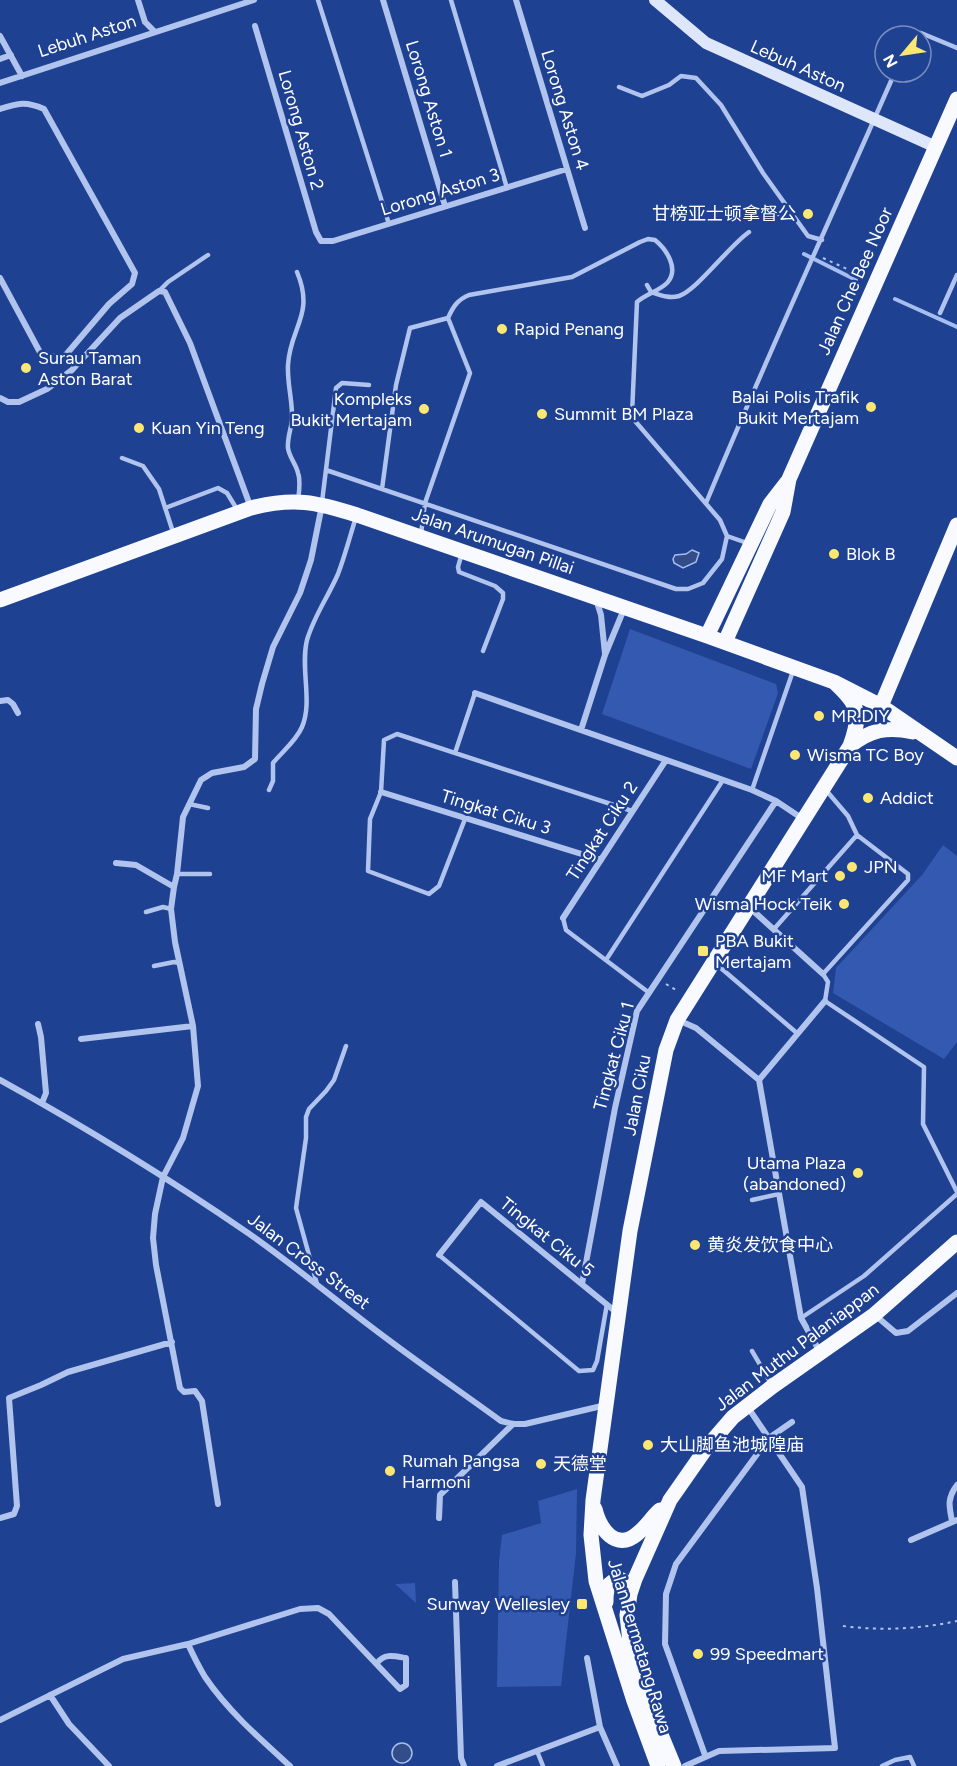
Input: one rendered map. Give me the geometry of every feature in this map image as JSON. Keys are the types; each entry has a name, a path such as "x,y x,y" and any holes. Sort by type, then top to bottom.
{"main road":[{"name":"Jalan Che Bee Noor","path":"707,636 749,544 770,504 789,479 957,99"},
{"name":"Jalan Che Bee Noor","path":"725,642 783,512 789,479"},
{"name":"Jalan Arumugan Pillai","path":"0,600 245,510 273,503 298,501 322,504 596,597 834,682 881,706 918,734 957,759"},
{"path":"881,706 957,525"},
{"path":"834,682 850,697 858,713 850,746"},
{"path":"850,746 861,737 879,729 890,728 918,734"},
{"name":"Jalan Ciku","path":"593,1500 606,1404 613,1309 666,1050 677,1020 850,746"},
{"name":"Jalan Muthu Palaniappan","path":"630,1594 648,1545 670,1500 723,1428 773,1386 874,1314 957,1242"},
{"path":"593,1500 597,1519 603,1529 611,1538 622,1541 638,1533 670,1500"},
{"name":"Jalan Permatang Rawa","path":"593,1500 591,1535 594,1570 637,1713 658,1766"},
{"path":"605,1608 606,1589 612,1581 620,1579 624,1581 630,1594"},
{"name":"Jalan Permatang Rawa","path":"630,1594 627,1628 633,1657 652,1713 674,1766"}],"street":[{"path":"138,0 145,22 155,32"},
{"name":"Lebuh Aston","path":"0,83 254,0"},
{"name":"Lorong Aston 1","path":"383,0 445,206"},
{"name":"Lorong Aston 4","path":"516,0 585,228"},
{"name":"Lebuh Aston","path":"655,0 705,43 936,147"},
{"name":"Lorong Aston 2","path":"255,26 316,232 321,241"},
{"path":"0,36 22,76"},
{"path":"0,59 10,55"},
{"path":"0,110 16,104 31,103 44,109 135,273 132,284 109,304 64,357 42,356 0,278"},
{"name":"Lorong Aston 3","path":"321,241 333,241 567,169"},
{"path":"0,398 8,402 19,402 47,388 72,370 120,318 159,291 165,292 186,335 245,510"},
{"path":"218,1504 201,1401 195,1391 184,1392 180,1388 153,1238 155,1214 163,1177 183,1138 198,1086 193,1026 179,963 171,909 183,818 201,780 212,773 244,767 255,759 256,709 262,684 273,646 300,593 311,560 322,504"},
{"path":"596,597 601,615 605,655"},
{"path":"581,730 605,655 625,608"},
{"path":"475,693 752,790 776,801 803,819"},
{"path":"0,701 8,700 18,713"},
{"name":"Tingkat Ciku 2","path":"563,918 666,760"},
{"name":"Tingkat Ciku 3","path":"381,792 601,860"},
{"name":"Tingkat Ciku 1","path":"582,1284 615,1108 638,1011 648,992 776,801"},
{"path":"116,863 136,865 174,887"},
{"path":"748,906 823,974"},
{"path":"759,1080 825,1001"},
{"path":"677,1020 696,1028 759,1080 801,1318 821,1352"},
{"path":"38,1024 46,1093 42,1103"},
{"path":"81,1039 193,1026"},
{"name":"Jalan Cross Street","path":"0,1080 163,1177 249,1234 420,1363 501,1421 513,1424"},
{"name":"Tingkat Ciku 5","path":"439,1255 481,1202 613,1309"},
{"path":"874,1314 896,1333 908,1331 957,1293"},
{"path":"0,1518 14,1514 17,1506 9,1398 68,1372 172,1342"},
{"path":"439,1518 440,1495 513,1424 535,1422 606,1404"},
{"path":"685,1766 705,1755 719,1751 835,1748 817,1588 802,1486 747,1406"},
{"path":"705,1755 665,1644 666,1594 676,1564 769,1438 792,1422"},
{"path":"911,1540 955,1520 948,1504 957,1485"},
{"path":"455,1582 461,1758 464,1766"},
{"path":"0,1720 123,1659 188,1644 300,1609 318,1608 329,1614 400,1689 406,1685 406,1658 390,1655 381,1658 376,1663"},
{"path":"188,1644 206,1678 216,1690 243,1721 290,1766"},
{"path":"587,1658 600,1727 617,1766"},
{"path":"50,1695 69,1724 109,1766"},
{"path":"497,1766 600,1727"}],"lane":[{"path":"318,0 388,224"},
{"path":"451,0 507,188"},
{"path":"933,38 957,48"},
{"path":"620,87 642,96 669,85 681,76 696,78 721,105 763,173 808,236 822,240"},
{"path":"706,503 890,84"},
{"path":"778,214 789,207"},
{"path":"647,285 651,292 667,297 680,296 697,282 738,239 749,232"},
{"path":"326,470 425,503 676,589 688,589 703,583 722,560 727,536 720,520 635,421 632,414 636,308 642,298 667,283 672,268 670,260 655,240 648,239 627,248 572,277 469,295 460,299 453,307 448,318 470,373 425,503 420,536"},
{"path":"627,248 631,255"},
{"path":"618,253 622,260"},
{"path":"159,291 168,282 208,255"},
{"path":"596,264 600,271"},
{"path":"297,272 302,283 304,302 301,321 288,357 292,421 288,447 290,457 300,476 298,501"},
{"path":"940,313 957,274"},
{"path":"638,291 642,298"},
{"path":"627,307 636,308"},
{"path":"382,489 396,385 410,328 448,318"},
{"path":"627,324 635,325"},
{"path":"322,504 336,388 342,383 369,385"},
{"path":"122,458 143,466 159,489 174,536"},
{"path":"165,508 218,488 245,510"},
{"path":"269,790 273,781 273,763 303,726 306,709 307,642 321,605 338,573 357,515"},
{"path":"727,536 749,544"},
{"path":"463,551 458,567 459,572 495,586 502,593 503,599 483,651"},
{"path":"752,790 794,668"},
{"path":"455,753 475,693"},
{"path":"465,819 439,886 429,894 368,871 370,819 381,792 384,740 397,734 632,811"},
{"path":"606,960 723,780"},
{"path":"801,1318 864,1276 957,1193 923,1124 924,1067 825,1001 828,982 823,974 908,880 908,874 857,835 848,816 823,788"},
{"path":"189,804 208,808"},
{"path":"774,929 857,835"},
{"path":"177,874 210,874"},
{"path":"146,912 163,907 171,909"},
{"path":"563,918 566,930 648,992"},
{"path":"713,961 798,1034"},
{"path":"154,966 179,963"},
{"path":"317,1284 296,1208 306,1138 306,1117 309,1110 334,1080 346,1046"},
{"path":"752,1200 779,1194"},
{"path":"439,1255 579,1371 593,1370 613,1309"},
{"path":"752,1351 773,1386"},
{"path":"537,1751 543,1766"},
{"path":"882,1766 910,1757 914,1766"}],"path":[{"path":"816,255 858,274"},
{"path":"843,1626 905,1628 957,1621"}],"shaded area":[{"path":"692,550 699,553 696,562 683,568 674,563 675,555 686,554"},
{"path":"630,629 776,684 778,693 751,769 602,714"},
{"path":"943,845 957,856 957,1042 944,1059 833,993 836,968 922,875"},
{"path":"577,1489 576,1553 561,1686 497,1687 499,1561 502,1535 541,1523 538,1501"},
{"path":"415,1583 416,1603 395,1584"},
{"path":"402,1743 409,1746 412,1753 409,1760 402,1763 395,1760 392,1753 395,1746"}],"waterway":[{"path":"804,254 856,280"},
{"path":"895,299 957,327"}],"place":[{"name":"甘榜亚士顿拿督公","path":"808,214"},
{"name":"Rapid Penang","path":"502,329"},
{"name":"Surau Taman Aston Barat","path":"26,368"},
{"name":"Balai Polis Trafik Bukit Mertajam","path":"871,407"},
{"name":"Kompleks Bukit Mertajam","path":"424,409"},
{"name":"Summit BM Plaza","path":"542,414"},
{"name":"Kuan Yin Teng","path":"139,428"},
{"name":"Blok B","path":"834,554"},
{"name":"MR.DIY","path":"819,716"},
{"name":"Wisma TC Boy","path":"795,755"},
{"name":"Addict","path":"868,798"},
{"name":"JPN","path":"852,867"},
{"name":"MF Mart","path":"840,876"},
{"name":"Wisma Hock Teik","path":"844,904"},
{"name":"PBA Bukit Mertajam","path":"703,951"},
{"name":"Utama Plaza (abandoned)","path":"858,1173"},
{"name":"黄炎发饮食中心","path":"695,1245"},
{"name":"大山脚鱼池城隍庙","path":"648,1445"},
{"name":"天德堂","path":"541,1464"},
{"name":"Rumah Pangsa Harmoni","path":"390,1471"},
{"name":"Sunway Wellesley","path":"582,1604"},
{"name":"99 Speedmart","path":"698,1654"}]}
